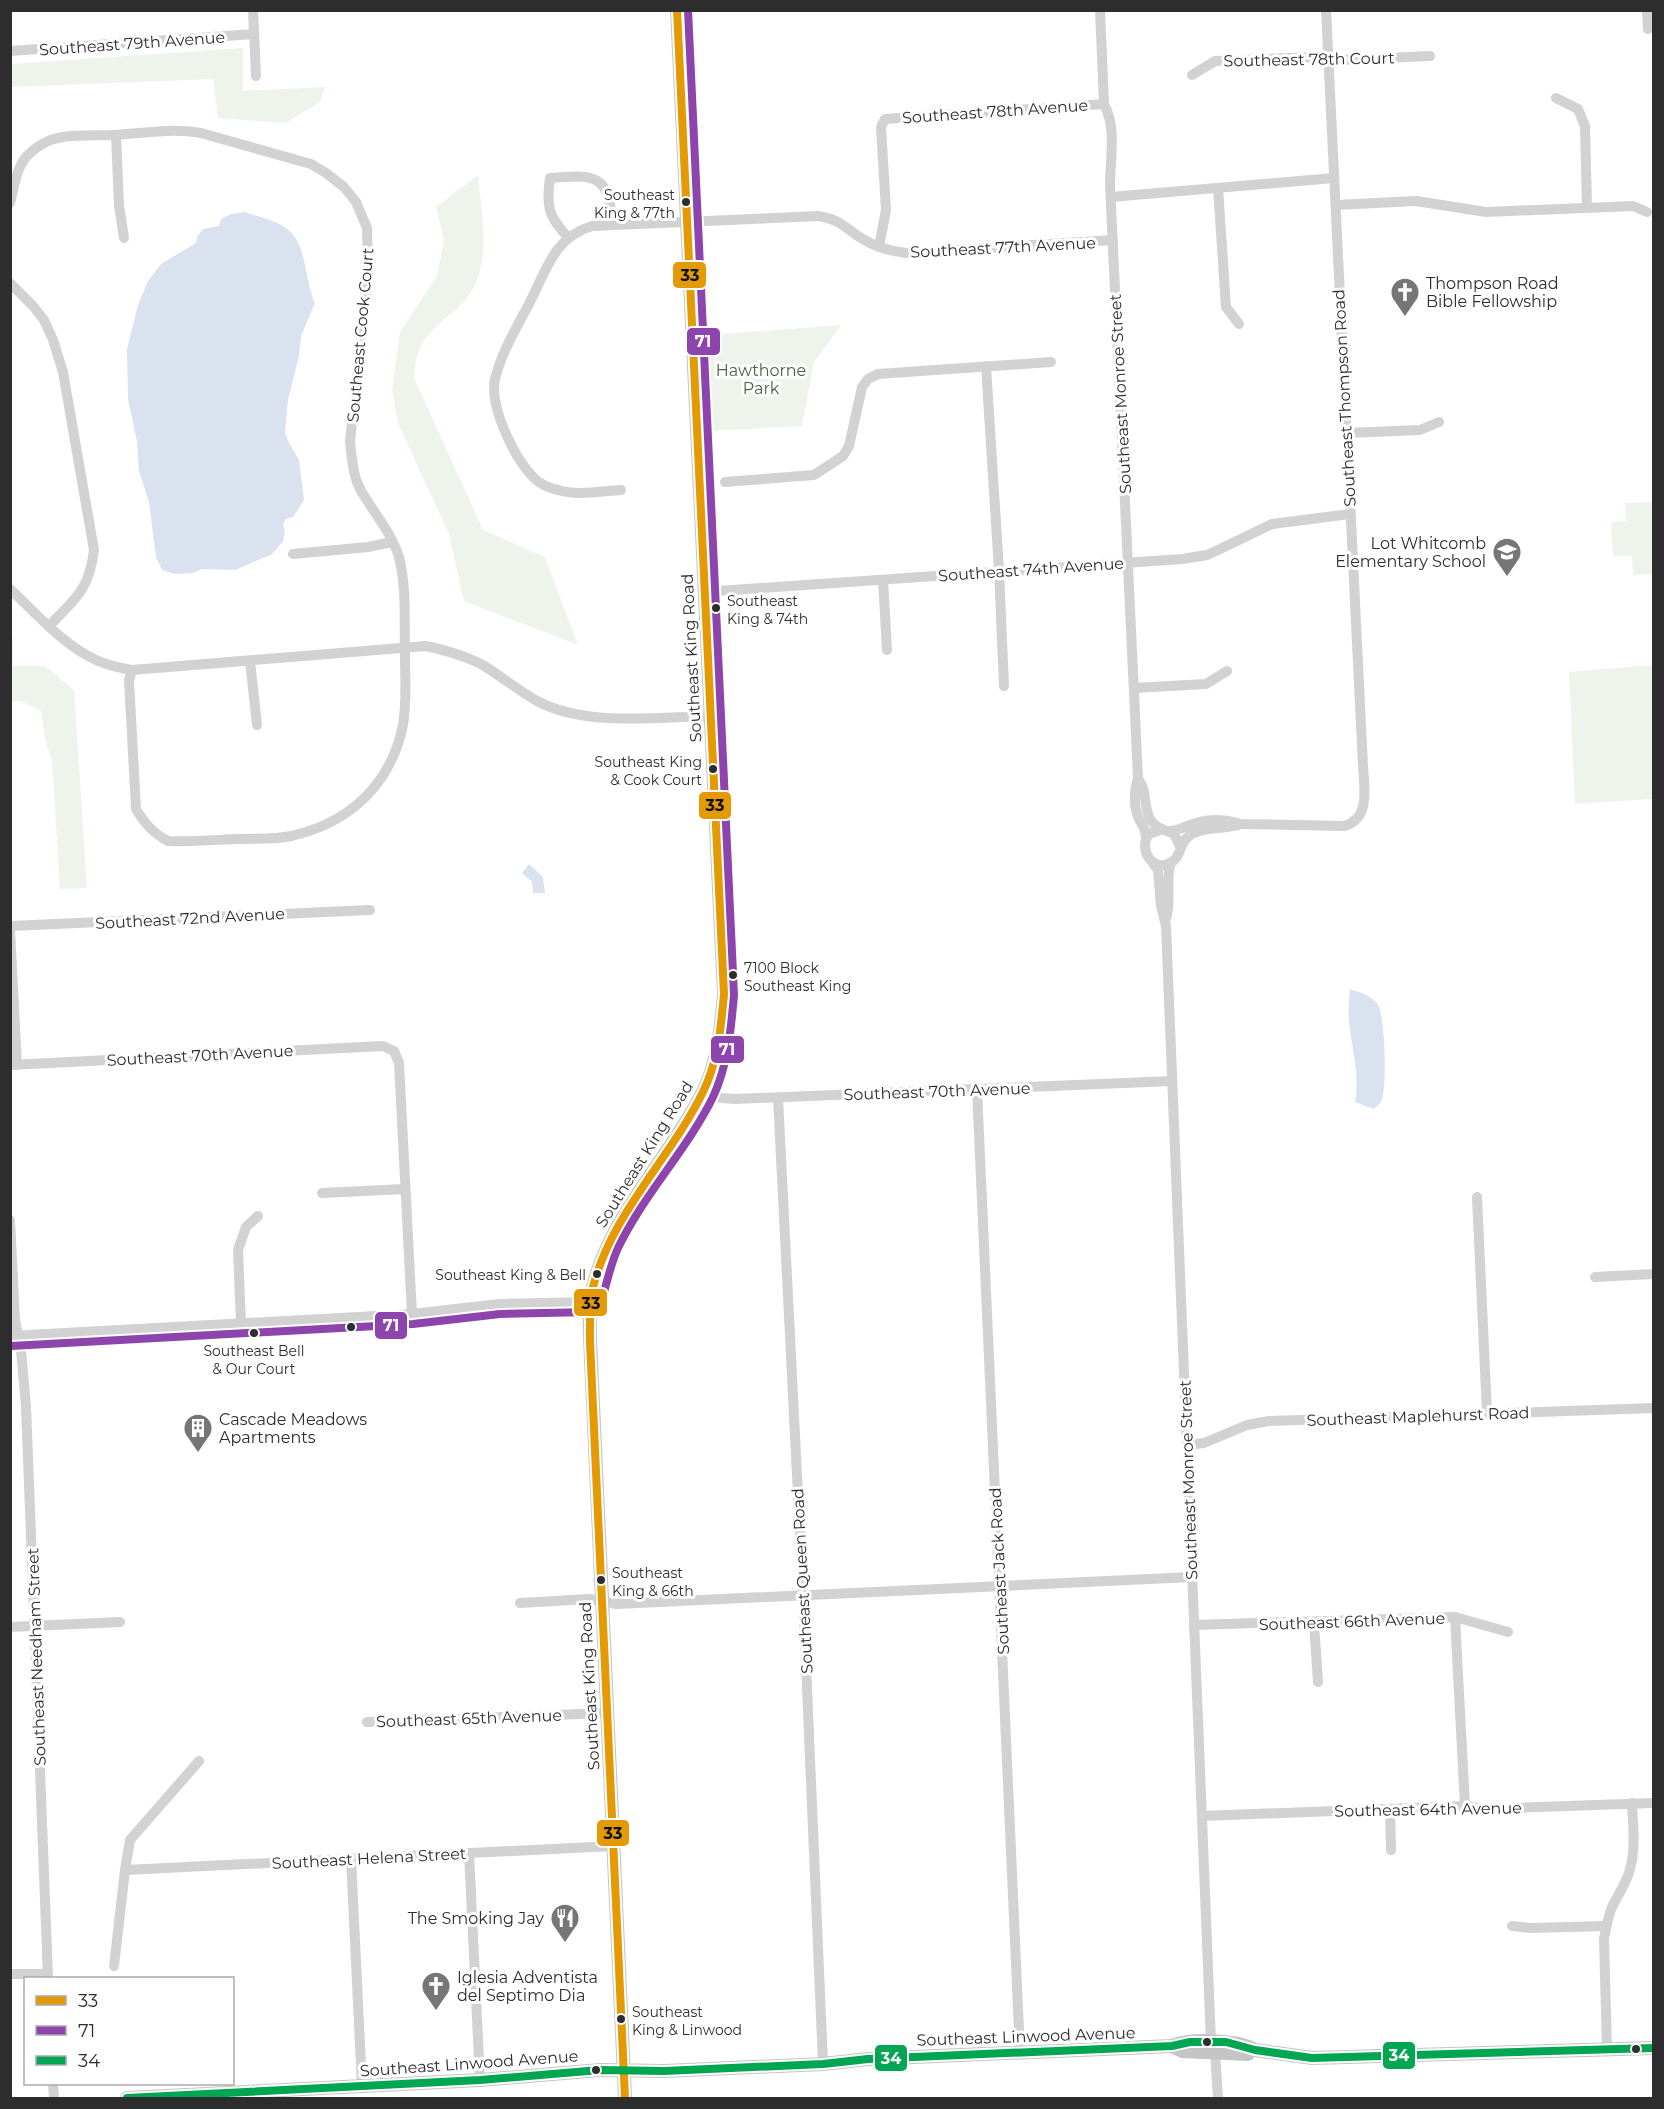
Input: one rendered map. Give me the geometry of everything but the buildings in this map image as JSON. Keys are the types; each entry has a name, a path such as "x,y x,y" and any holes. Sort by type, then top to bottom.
{"main road":[{"name":"Southeast King Road","path":"625,2098 590,1329 591,1302 599,1267 617,1226 704,1091 716,1054 724,994 677,10"},
{"name":"Southeast Linwood Avenue","path":"127,2098 152,2098 232,2088 362,2086 480,2080 600,2070 664,2071 823,2064 868,2059 1172,2046 1182,2042 1213,2047 1248,2046 1255,2050 1324,2058 1653,2048"}],"street":[{"path":"253,10 256,76"},
{"name":"Southeast Monroe Street","path":"1100,10 1104,104 1110,117 1111,197 1138,778 1134,792 1139,819 1145,828 1146,838"},
{"name":"Southeast Thompson Road","path":"1241,824 1338,827 1348,825 1357,819 1363,808 1326,10"},
{"path":"1647,10 1648,29"},
{"name":"Southeast 79th Avenue","path":"10,51 254,34"},
{"name":"Southeast 78th Court","path":"1192,75 1215,61 1317,57 1340,60 1430,56"},
{"path":"1556,98 1578,109 1585,126 1587,208"},
{"name":"Southeast 78th Avenue","path":"879,247 886,210 881,127 885,119 1104,104"},
{"name":"Southeast Cook Court","path":"10,203 16,177 22,164 45,142 75,137 159,130 201,133 311,164 344,187 356,202 367,228 368,256 350,442 353,465 361,492 375,511 398,556 402,574 405,646 406,700 403,723 398,745 384,775 342,818 320,828 289,837 168,841 145,825 136,809 129,680 132,670"},
{"path":"116,135 119,206 124,238"},
{"path":"612,225 611,206 601,183 588,176 550,178 548,195 550,213 558,227 568,237 558,248 500,362 495,381 494,398 500,420 525,467 535,479 545,486 560,491 577,493 621,490"},
{"path":"1111,197 1334,178"},
{"path":"1218,188 1226,307 1239,324"},
{"path":"1336,205 1416,201 1486,212 1633,206 1647,212"},
{"name":"Southeast 77th Avenue","path":"568,237 578,230 592,226 818,216 839,221 860,237 879,247 896,252 916,253 1113,240"},
{"path":"10,283 44,320 53,340 63,372 94,550 91,571 83,590 49,626"},
{"path":"725,482 814,475 843,456 849,446 862,387 868,378 878,374 1051,362"},
{"path":"986,366 1004,686"},
{"path":"1346,434 1420,430 1438,422"},
{"name":"Southeast 74th Avenue","path":"704,592 1182,559 1207,555 1272,524 1350,514"},
{"path":"293,554 368,548 392,542"},
{"path":"883,580 887,650"},
{"path":"10,589 49,626 80,651 97,661 132,670 426,646 449,651 480,664 538,701 577,715 711,716"},
{"path":"250,661 257,725"},
{"path":"1134,688 1206,684 1227,671"},
{"name":"Southeast Monroe Street","path":"1138,778 1144,791 1148,816 1154,824 1166,830"},
{"path":"1208,820 1228,820 1241,824 1228,829 1199,831 1185,839 1178,855 1171,862 1162,865 1153,863 1145,852 1146,838 1153,831 1208,820"},
{"path":"1166,830 1177,837 1180,846"},
{"name":"Southeast Monroe Street","path":"1171,862 1170,905 1166,919 1172,1081 1202,1816 1213,2047 1218,2098"},
{"name":"Southeast Monroe Street","path":"1153,863 1158,870 1161,906 1166,919"},
{"name":"Southeast 72nd Avenue","path":"10,928 370,910"},
{"path":"10,928 14,1065"},
{"name":"Southeast 70th Avenue","path":"14,1065 382,1046 394,1051 399,1063 405,1189"},
{"name":"Southeast 70th Avenue","path":"704,1091 726,1099 778,1098 1172,1081"},
{"name":"Southeast Jack Road","path":"977,1089 1020,2053"},
{"name":"Southeast Queen Road","path":"778,1098 803,1594 823,2064"},
{"path":"322,1193 405,1189 412,1314"},
{"path":"1477,1197 1487,1413"},
{"path":"241,1325 238,1250 246,1227 258,1216"},
{"name":"Southeast Needham Street","path":"10,1220 15,1336 26,1404 48,1976"},
{"path":"1595,1277 1653,1274"},
{"path":"15,1336 412,1314 499,1304 591,1302"},
{"name":"Southeast Maplehurst Road","path":"1187,1445 1204,1443 1247,1425 1269,1421 1653,1408"},
{"path":"520,1603 589,1599 616,1604 1192,1577"},
{"path":"1455,1617 1465,1806"},
{"name":"Southeast 66th Avenue","path":"1194,1625 1455,1617 1508,1632"},
{"path":"10,1627 120,1622"},
{"path":"1314,1623 1318,1682"},
{"name":"Southeast 65th Avenue","path":"367,1722 607,1713"},
{"path":"114,1966 124,1870 130,1840 199,1761"},
{"path":"1606,2050 1604,1950 1606,1926 1612,1907 1627,1881 1633,1857 1632,1803"},
{"name":"Southeast 64th Avenue","path":"1202,1816 1465,1806 1485,1809 1653,1803"},
{"path":"1390,1809 1391,1850"},
{"name":"Southeast Helena Street","path":"124,1870 613,1846"},
{"path":"469,1853 480,2080"},
{"path":"351,1858 362,2086"},
{"path":"1512,1926 1530,1928 1606,1926"},
{"path":"10,1974 48,1976"}],"green space":[{"path":"243,48 243,91 325,87 320,102 286,123 218,118 213,79 11,87 11,64"},
{"path":"478,175 483,233 479,276 468,297 423,342 417,355 414,378 483,530 545,557 578,645 464,601 449,534 398,423 392,391 400,332 437,276 444,240 436,207"},
{"name":"Hawthorne Park","path":"841,325 814,362 802,426 712,431 707,335"},
{"path":"1653,502 1653,574 1633,575 1632,556 1613,556 1611,522 1626,521 1625,503"},
{"path":"11,637 13,639 13,666 45,666 74,690 87,888 60,889 52,760 46,744 41,710 19,701 11,701"},
{"path":"1653,665 1653,799 1575,804 1569,672"}],"shaded area":[{"path":"245,212 277,223 293,235 302,253 315,303 301,336 299,356 288,400 285,433 299,460 304,500 293,517 286,519 283,524 285,531 283,541 272,554 235,570 202,569 193,573 175,574 162,570 156,557 149,502 139,471 137,442 128,399 127,349 138,305 148,281 161,264 196,243 203,229 219,226 221,219 231,214"},
{"path":"529,864 543,877 545,893 533,893 532,882 522,873"},
{"path":"1350,989 1372,999 1378,1005 1380,1012 1384,1036 1384,1091 1379,1104 1374,1109 1355,1102 1356,1072 1349,1018"}],"transit line":[{"name":"33","path":"625,2098 590,1342 591,1301 602,1260 627,1210 690,1117 708,1081 718,1044 724,994 677,10"},
{"name":"71","path":"601,1304 613,1262 628,1228 691,1135 713,1097 725,1060 734,995 688,10"},
{"name":"71","path":"11,1346 413,1324 500,1314 591,1312"},
{"name":"34","path":"127,2098 480,2080 600,2070 664,2071 823,2064 868,2059 1172,2046 1190,2042 1226,2042 1255,2050 1312,2058 1654,2048"}],"place":[{"name":"Southeast King & 77th","path":"686,202"},
{"name":"Thompson Road Bible Fellowship","path":"1405,318"},
{"name":"Lot Whitcomb Elementary School","path":"1507,578"},
{"name":"Southeast King & 74th","path":"716,608"},
{"name":"Southeast King & Cook Court","path":"713,769"},
{"name":"7100 Block Southeast King","path":"733,975"},
{"name":"Southeast King & Bell","path":"597,1274"},
{"name":"Southeast Bell & Our Court","path":"254,1333"},
{"name":"Cascade Meadows Apartments","path":"198,1454"},
{"name":"Southeast King & 66th","path":"601,1580"},
{"name":"The Smoking Jay","path":"565,1944"},
{"name":"Iglesia Adventista del Septimo Dia","path":"436,2012"},
{"name":"Southeast King & Linwood","path":"621,2019"}]}
